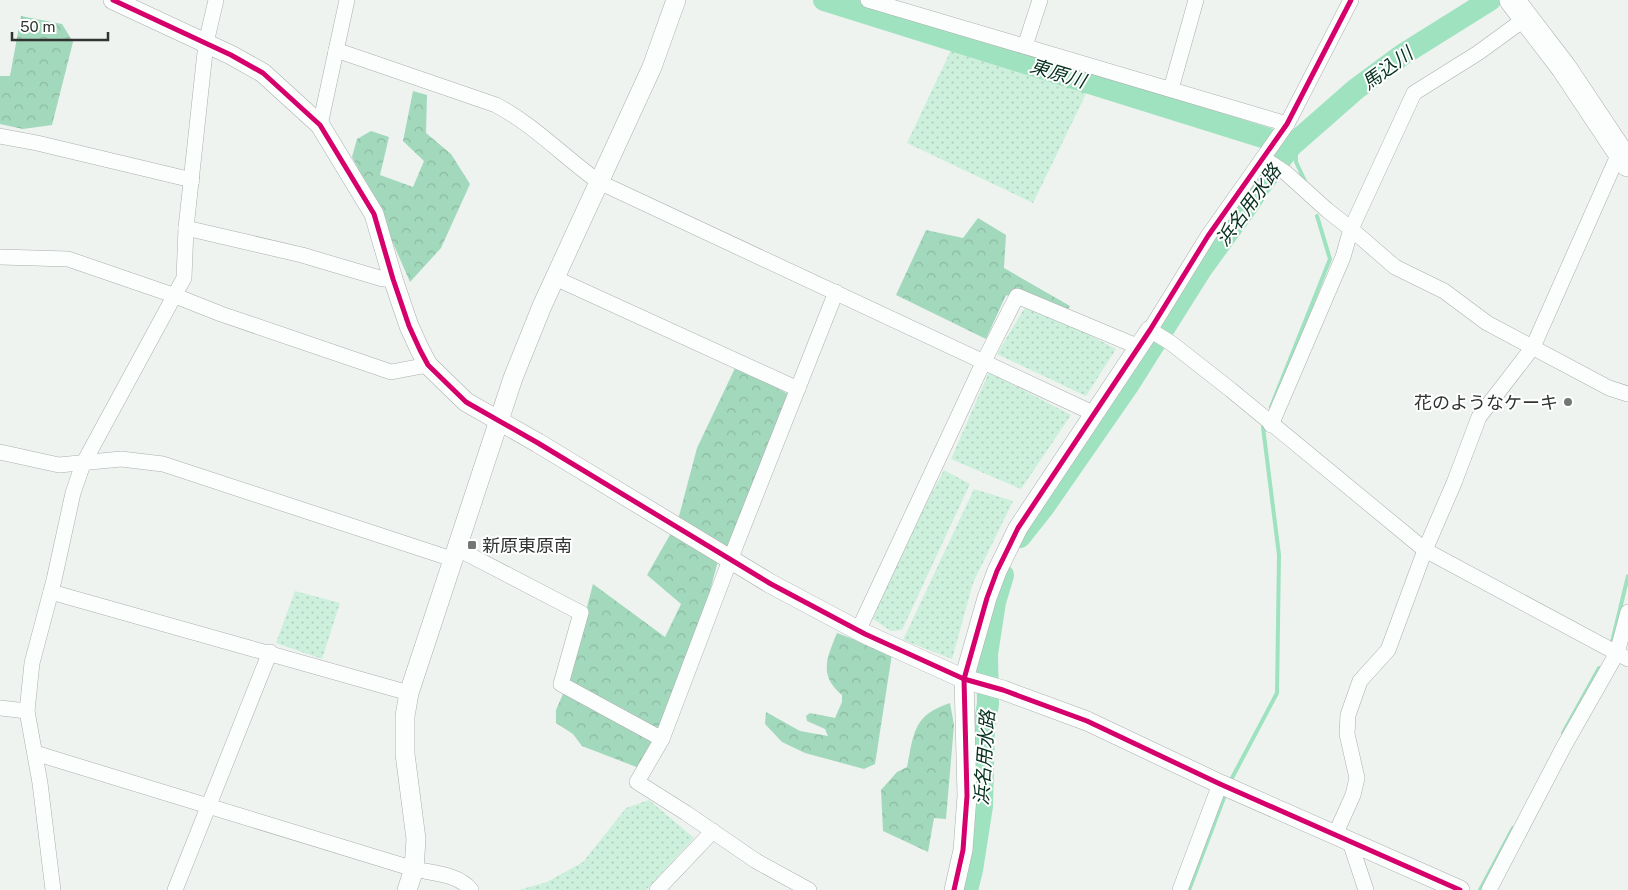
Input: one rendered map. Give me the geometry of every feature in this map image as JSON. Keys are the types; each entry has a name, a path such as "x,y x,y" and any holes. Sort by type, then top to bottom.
{"main road":[{"path":"1520,11 1564,68 1624,158"}],"street":[{"path":"113,0 231,55 263,73 320,125 374,214 393,279 409,326 420,350 428,365 466,402 538,443 771,584 858,631 971,680 1087,722 1220,784 1460,890"},
{"path":"53,890 40,783 27,711 32,663 51,592 73,493 83,464 173,295 184,278 186,228 206,43 216,0"},
{"path":"320,125 347,0"},
{"path":"407,890 414,869 416,839 405,754 405,716 409,693 513,378 555,278 652,67 676,0"},
{"path":"1025,46 1040,0"},
{"path":"1171,89 1196,0"},
{"path":"954,890 963,850 971,680 986,598 996,571 1018,528 1139,347 1154,332 1208,236 1249,176 1267,160 1351,0"},
{"path":"878,1 1287,124"},
{"path":"1271,425 1343,258 1352,229 1414,93 1478,53 1520,11"},
{"path":"336,50 496,104 518,117 600,182 1096,414"},
{"path":"0,136 192,180"},
{"path":"1366,890 1342,838 1356,778 1348,734 1348,715 1360,681 1388,650 1424,550 1454,483 1479,417 1533,347 1624,158"},
{"path":"1267,160 1286,173 1395,267 1444,291 1487,323 1609,388 1628,394"},
{"path":"186,228 302,255 383,279 393,279"},
{"path":"0,257 68,259 391,372 428,365"},
{"path":"555,278 798,390"},
{"path":"809,890 756,861 637,782 662,739 730,560 836,292"},
{"path":"858,631 984,361 1018,296 1139,347"},
{"path":"1154,332 1231,390 1424,550 1622,656"},
{"path":"0,452 60,465 121,459 163,464 454,554 581,613 561,684 662,739"},
{"path":"51,592 270,652 409,693"},
{"path":"1489,890 1568,740 1622,656 1628,612"},
{"path":"175,890 270,652"},
{"path":"0,708 27,711"},
{"path":"35,753 414,869 454,878 468,886 471,890"},
{"path":"1180,890 1220,784"},
{"path":"657,890 712,831"}],"green space":[{"path":"21,16 62,24 73,42 52,125 23,129 0,124 0,76 10,76"},
{"path":"951,50 1087,92 1033,203 907,143"},
{"path":"413,91 427,95 426,133 451,154 470,184 441,248 410,282 373,197 352,157 357,139 371,131 389,137 380,175 413,187 424,161 403,141"},
{"path":"978,218 1006,235 1004,268 1070,306 1066,313 1006,295 986,339 896,295 926,230 963,238"},
{"path":"1028,302 1116,349 1086,396 997,354"},
{"path":"736,366 790,395 729,550 678,520 697,448"},
{"path":"989,372 1071,415 1021,489 951,459"},
{"path":"944,470 970,484 902,630 891,631 873,619 904,545"},
{"path":"974,489 1013,501 973,583 952,659 903,640"},
{"path":"671,533 718,561 695,646 651,746 639,768 582,746 573,734 556,723 556,710 566,687 593,584 665,637 681,604 647,575"},
{"path":"295,591 340,603 322,659 276,643"},
{"path":"837,633 892,654 875,764 864,769 805,753 782,742 765,724 766,712 800,731 828,736 825,729 807,721 806,716 810,713 835,718 842,702 842,695 834,688 827,673 830,650"},
{"path":"950,703 954,725 946,819 934,818 928,852 883,831 881,790 897,772 907,767 911,744 917,727 922,720 929,713"},
{"path":"649,800 694,838 646,890 519,890 547,882 583,862 626,808"}],"waterway":[{"name":"東原川","path":"824,0 1291,146"},
{"name":"浜名用水路","path":"1020,537 1043,508 1129,384 1202,268 1291,146 1356,89 1402,55 1490,0"},
{"path":"1291,146 1296,150 1296,162 1305,181"},
{"path":"1271,407 1330,259 1317,216"},
{"path":"1232,778 1277,693 1279,555 1263,427"},
{"name":"浜名用水路","path":"967,890 982,806 984,726 988,704 987,654 995,602 1003,575"},
{"path":"1612,642 1628,576"},
{"path":"1563,733 1599,668"},
{"path":"1189,890 1225,795"},
{"path":"1480,890 1513,828"}],"cycle path":[{"path":"113,0 231,55 263,73 320,125 374,214 393,279 409,326 420,350 428,365 466,402 538,443 771,584 865,634 964,679 1003,690 1087,721 1220,784 1460,890"},
{"path":"954,890 963,850 967,796 964,679 987,598 997,571 1018,528 1150,330 1208,236 1287,124 1351,0"}],"place":[{"name":"花のようなケーキ","path":"1568,402"},
{"name":"新原東原南","path":"472,545"}],"water label":[{"name":"馬込川","path":"1387,68"}]}
